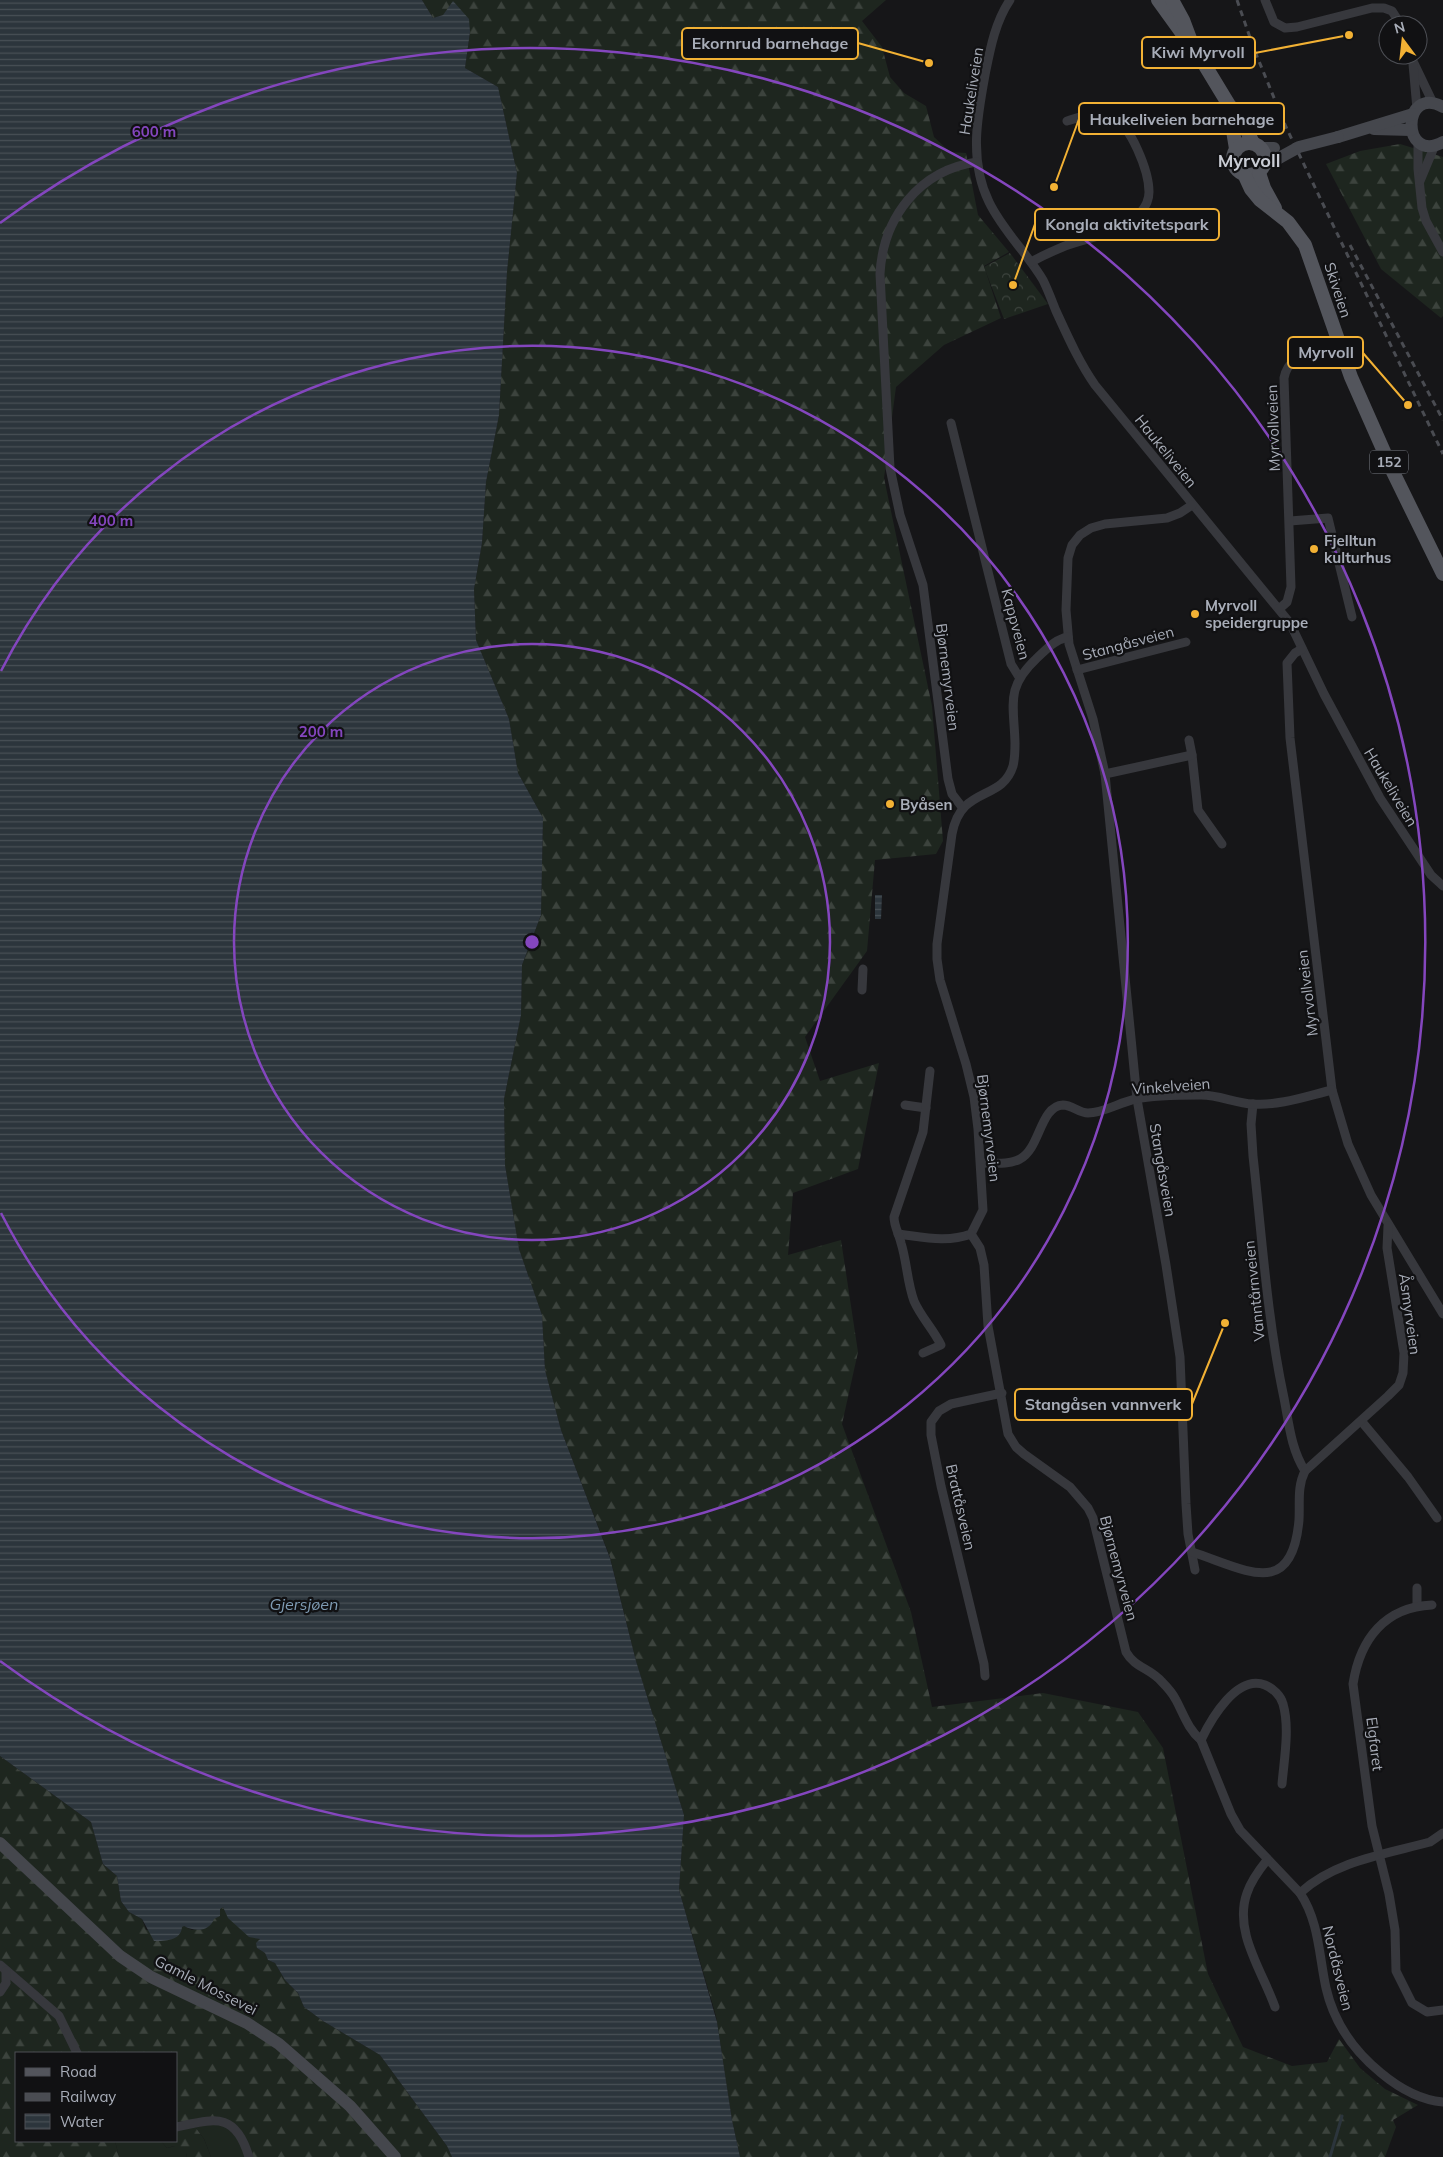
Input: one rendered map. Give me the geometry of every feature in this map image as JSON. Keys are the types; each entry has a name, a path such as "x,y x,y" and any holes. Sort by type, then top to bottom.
{"main road":[{"name":"152","path":"1158,0 1176,26 1192,44 1229,105 1240,117 1265,156 1256,171 1240,174 1233,165 1232,159 1236,149 1229,105"},
{"name":"152","path":"1172,0 1183,20 1192,44"},
{"path":"1256,171 1299,147 1369,128 1415,111 1423,105 1438,105"},
{"path":"1415,111 1410,122 1411,130 1418,141 1426,145 1439,144"},
{"path":"1369,128 1411,130"},
{"path":"1236,149 1244,144 1299,147"},
{"name":"Skiveien","path":"1256,171 1278,213 1298,234 1305,245 1351,377 1400,486 1443,574"},
{"name":"Gamle Mossevei","path":"0,1843 120,1956 151,1977 232,2016 279,2044 350,2106 395,2157"}],"street":[{"name":"Haukeliveien","path":"1010,0 996,29 988,58 976,121 977,162 990,203 1003,226 1043,281 1088,375 1290,623 1380,798 1431,875 1443,886"},
{"path":"1265,0 1274,22 1285,28 1297,27 1378,8 1392,11 1395,15"},
{"path":"1412,65 1415,111"},
{"path":"1415,65 1438,105"},
{"path":"1031,262 1051,252 1129,223 1148,202 1147,179 1132,137 1121,122 1112,116 1100,114 1067,121"},
{"path":"1418,141 1420,200 1423,214 1443,252"},
{"path":"1420,181 1439,144"},
{"name":"Bjørnemyrveien","path":"977,162 960,165 943,172 920,187 907,200 888,232 882,253 880,274 890,468 900,515 923,585 948,779 952,794 962,808 956,817 952,834 937,944 937,959 940,980 959,1036 974,1096 982,1163 984,1210 971,1234 980,1248 984,1266 988,1326 1002,1393 1008,1434 1016,1447 1070,1487 1088,1508 1093,1518 1126,1652 1136,1665 1148,1669 1160,1680 1176,1699 1192,1732 1201,1740"},
{"name":"Myrvollveien","path":"1279,609 1287,602 1292,587 1284,378 1288,366 1296,358 1306,356 1316,360"},
{"name":"Kappveien","path":"952,423 1011,664 1019,677 1014,690 1015,754 1012,768 1004,782 972,800 962,808"},
{"name":"Stangåsveien","path":"1192,505 1171,517 1098,526 1080,535 1072,545 1068,558 1066,610 1068,637 1093,718 1105,774 1137,1098 1180,1357 1186,1504 1195,1570"},
{"path":"1290,521 1328,518 1352,617"},
{"path":"1019,677 1054,642 1068,637"},
{"name":"Stangåsveien","path":"1077,670 1186,642"},
{"name":"Myrvollveien","path":"1302,649 1295,653 1287,663 1286,680 1290,738 1332,1090 1348,1144 1371,1194 1443,1314"},
{"path":"1189,740 1198,810 1222,844"},
{"path":"1105,774 1192,755"},
{"path":"862,990 863,969"},
{"path":"923,1353 940,1345 935,1333 919,1312 908,1285 902,1244 894,1222 896,1209 923,1132 930,1071"},
{"name":"Vinkelveien","path":"982,1163 1008,1163 1028,1155 1048,1114 1058,1106 1068,1106 1087,1113 1137,1098 1202,1095 1220,1096 1253,1104 1275,1103 1332,1090"},
{"name":"Vanntårnveien","path":"1253,1104 1251,1124 1273,1349 1292,1442 1305,1471"},
{"path":"906,1105 926,1108"},
{"name":"Åsmyrveien","path":"1305,1471 1362,1422 1399,1385 1403,1373 1404,1353 1387,1248 1388,1225"},
{"path":"898,1234 950,1240 971,1234"},
{"name":"Brattåsveien","path":"985,1676 984,1664 941,1486 931,1435 931,1422 939,1411 951,1404 1002,1393"},
{"path":"1362,1422 1408,1477 1437,1518"},
{"path":"1192,1552 1248,1570 1269,1573 1284,1567 1294,1548 1299,1520 1299,1493 1301,1479 1305,1471"},
{"path":"1417,1588 1416,1605 1432,1605"},
{"name":"Elgfaret","path":"1416,1605 1396,1612 1383,1621 1370,1639 1356,1667 1353,1684 1368,1800 1378,1856 1389,1894 1395,1930 1396,1971 1412,2002 1427,2012 1443,2010"},
{"path":"1201,1740 1234,1692 1250,1684 1260,1683 1268,1686 1281,1698 1283,1705 1286,1729 1282,1784"},
{"name":"Nordåsveien","path":"1201,1740 1231,1814 1240,1830 1300,1893 1306,1902 1314,1926 1330,2003 1348,2039 1366,2060 1392,2082 1419,2096 1443,2102"},
{"path":"1300,1893 1321,1876 1340,1867 1430,1842 1443,1834"},
{"path":"1267,1860 1248,1890 1244,1918 1256,1965 1275,2007"},
{"path":"0,1992 6,1983 3,1968"},
{"path":"3,1968 59,2016 77,2052"},
{"path":"178,2127 218,2120 226,2121 237,2132 246,2146 249,2157"}],"green space":[{"path":"422,0 886,0 862,21 882,47 890,77 904,93 926,106 934,137 950,152 966,153 978,215 1009,252 984,266 1001,318 944,345 896,387 884,478 932,706 943,841 936,854 875,860 867,951 805,1037 820,1081 879,1063 858,1169 793,1193 788,1255 841,1240 858,1352 842,1424 911,1612 932,1707 1043,1693 1138,1712 1163,1748 1208,1974 1243,2047 1292,2066 1327,2062 1339,2039 1360,2068 1385,2089 1418,2105 1393,2120 1396,2127 1385,2157 740,2157 732,2120 716,2016 679,1890 684,1815 636,1661 610,1557 561,1430 545,1370 542,1315 519,1249 505,1165 504,1099 521,1015 522,965 541,915 543,818 518,773 509,719 476,640 474,589 482,543 486,482 499,415 507,272 517,173 498,87 465,68 470,32 449,9 443,15 433,18"},
{"path":"1400,144 1443,157 1443,316 1441,318 1381,269 1326,164 1360,151"},
{"path":"1010,253 1048,304 1004,319 984,267"},
{"path":"0,1756 91,1822 103,1864 117,1876 121,1901 129,1912 142,1919 146,1930 184,1926 192,1930 210,1922 216,1916 221,1906 239,1927 260,1939 257,1948 265,1953 268,1960 275,1963 285,1980 298,1993 304,2007 323,2021 380,2055 447,2146 452,2157 249,2157 226,2121 193,2124 204,2139 211,2157 187,2157 186,2153 179,2152 174,2146 167,2148 162,2142 178,2142 178,2052 15,2052 15,2142 115,2142 119,2157 0,2157"},
{"path":"226,2121 249,2157 211,2157 204,2139 193,2124"},
{"path":"115,2142 162,2142 167,2148 174,2146 186,2153 187,2157 119,2157"}],"water":[{"name":"Gjersjøen","path":"0,0 422,0 433,18 443,15 453,1 469,19 470,32 465,68 498,87 517,173 507,272 499,415 486,482 482,543 474,589 476,640 509,719 518,773 543,818 541,915 522,965 521,1015 504,1099 505,1165 519,1249 542,1315 545,1370 561,1430 610,1558 636,1661 684,1815 679,1890 717,2022 732,2120 740,2157 452,2157 447,2146 380,2055 323,2021 304,2007 298,1993 285,1980 275,1963 268,1960 265,1953 257,1948 256,1943 260,1939 249,1937 228,1918 223,1907 220,1909 220,1916 214,1919 205,1929 197,1930 184,1926 176,1938 154,1941 142,1919 129,1912 121,1901 117,1876 103,1864 91,1822 0,1756"},
{"path":"875,895 882,895 881,919 875,919"}],"waterway":[{"path":"1330,2157 1342,2116"}],"railway":[{"path":"1237,0 1254,49 1286,127 1443,454"},
{"path":"1350,245 1443,420"}],"place":[{"name":"Kiwi Myrvoll","path":"1349,35"},
{"name":"Ekornrud barnehage","path":"929,63"},
{"name":"Haukeliveien barnehage","path":"1054,187"},
{"name":"Kongla aktivitetspark","path":"1013,285"},
{"name":"Myrvoll","path":"1408,405"},
{"name":"Fjelltun kulturhus","path":"1314,549"},
{"name":"Myrvoll speidergruppe","path":"1195,614"},
{"name":"Byåsen","path":"890,804"},
{"name":"Stangåsen vannverk","path":"1225,1323"}],"district":[{"name":"Myrvoll","path":"1249,160"}]}
